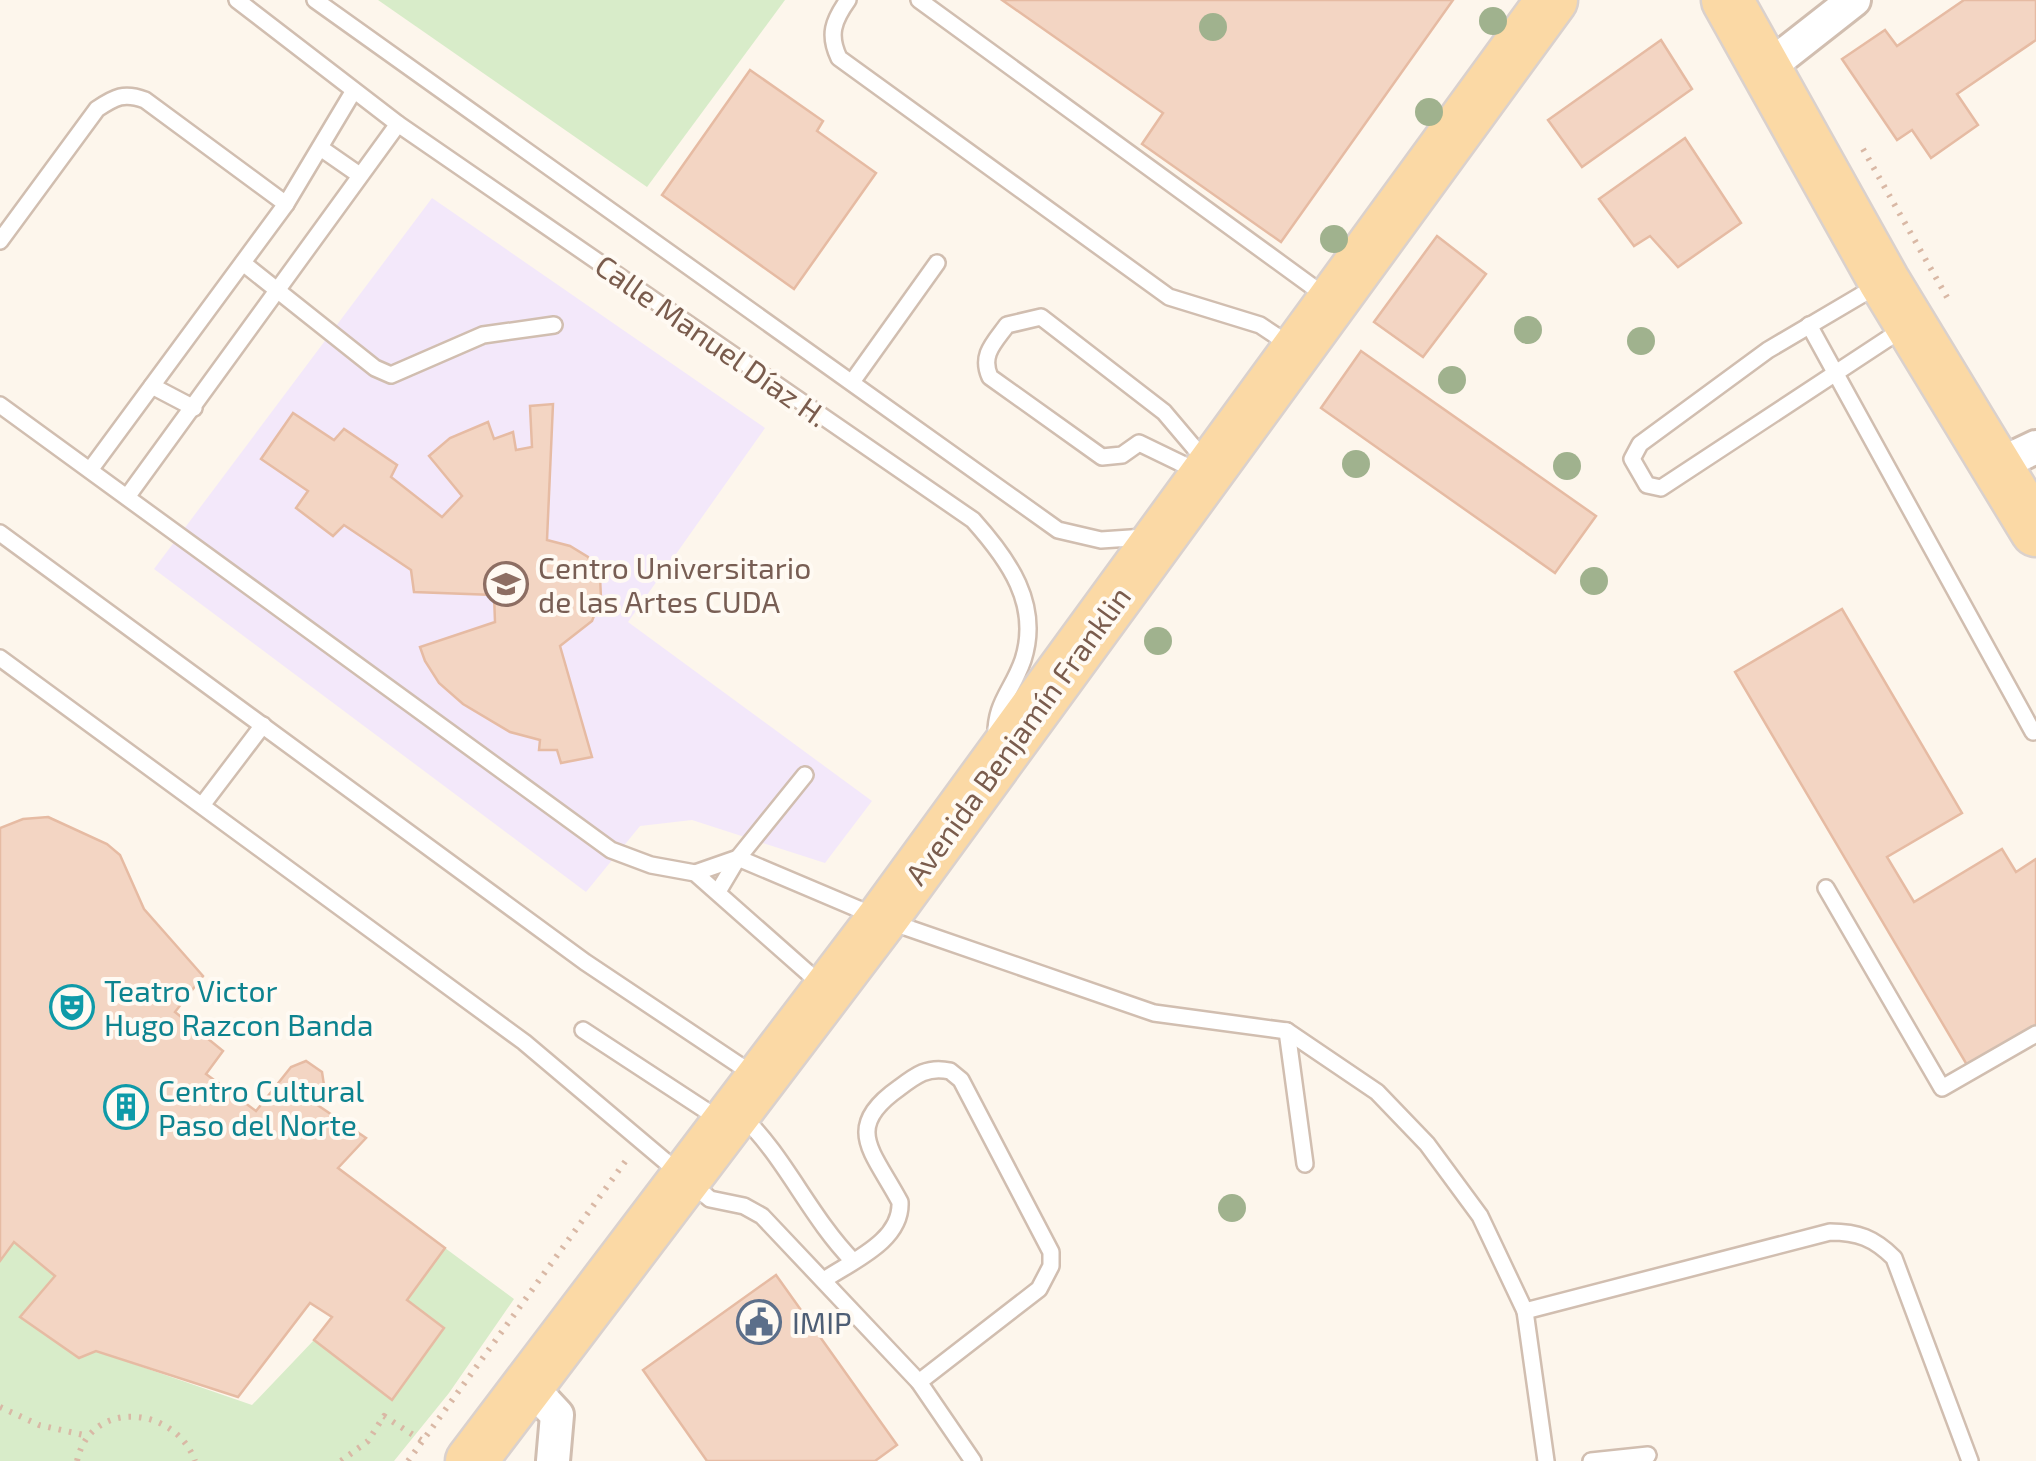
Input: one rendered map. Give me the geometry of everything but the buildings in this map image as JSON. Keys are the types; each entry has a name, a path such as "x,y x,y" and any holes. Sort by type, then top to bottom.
{"main road":[{"name":"Avenida Benjamín Franklin","path":"471,1461 997,764 1552,0"},
{"path":"1728,0 1909,325 2016,456 2036,530"}],"street":[{"path":"1766,69 1854,0"},
{"path":"530,1386 557,1415 552,1461"}],"lane":[{"name":"Calle Manuel Díaz H.","path":"236,0 398,124 973,520 1005,555 1027,602 1024,658 995,716 997,764"},
{"path":"258,15 268,0"},
{"name":"Calle Manuel Díaz H.","path":"315,0 1058,530 1101,540 1162,536"},
{"path":"848,0 832,26 832,41 840,58 1169,297 1260,325 1297,349"},
{"path":"919,0 1332,301"},
{"path":"90,470 286,204 353,92"},
{"path":"0,241 97,109 116,96 130,94 145,100 286,204"},
{"path":"127,497 398,124"},
{"path":"322,148 358,174"},
{"path":"243,263 376,368 391,374 483,335 554,325"},
{"path":"852,382 938,263"},
{"path":"1884,281 1768,350 1640,444 1632,459 1648,485 1661,488 1909,325"},
{"path":"1041,317 1164,412 1208,471 1139,443 1122,456 1102,457 990,377 984,365 986,354 1007,326 1041,317"},
{"path":"1808,325 2033,732"},
{"path":"152,386 194,408"},
{"path":"0,405 611,850 651,866 695,873 719,890 828,991"},
{"path":"0,533 585,962 740,1104 828,1236 853,1260"},
{"path":"0,658 524,1042 710,1199 744,1206 762,1216 919,1382 973,1461"},
{"path":"203,804 263,725"},
{"path":"719,890 738,858 805,774"},
{"path":"695,873 738,858 882,919 1154,1012 1287,1031 1377,1092 1428,1144 1480,1216 1525,1312 1546,1461"},
{"path":"1826,888 1942,1088 2036,1034"},
{"path":"583,1030 740,1104"},
{"path":"1287,1031 1305,1164"},
{"path":"824,1280 888,1236 901,1214 900,1202 872,1148 866,1118 874,1105 921,1072 950,1071 961,1080 1051,1252 1052,1266 1039,1289 919,1382"},
{"path":"1525,1312 1830,1232 1854,1232 1877,1241 1894,1258 1970,1461"},
{"path":"1591,1461 1648,1454"}],"path":[{"path":"1860,144 1956,312"},
{"path":"408,1461 640,1142"},
{"path":"0,1407 39,1425 89,1436"},
{"path":"77,1461 89,1436 104,1424 142,1415 178,1431 195,1461"},
{"path":"341,1461 368,1441 384,1416 424,1442"}],"shaded area":[{"path":"432,198 765,428 628,622 872,801 825,863 692,820 640,826 586,892 154,569"}],"green space":[{"path":"378,0 785,0 647,187"},
{"path":"14,1242 55,1276 20,1317 78,1358 96,1351 252,1405 314,1340 407,1300 445,1248 514,1299 449,1393 394,1461 0,1461 0,1261"}],"place":[{"name":"Centro Universitario de las Artes CUDA","path":"506,584"},
{"name":"Teatro Victor Hugo Razcon Banda","path":"72,1007"},
{"name":"Centro Cultural Paso del Norte","path":"126,1107"},
{"name":"IMIP","path":"759,1322"}]}
